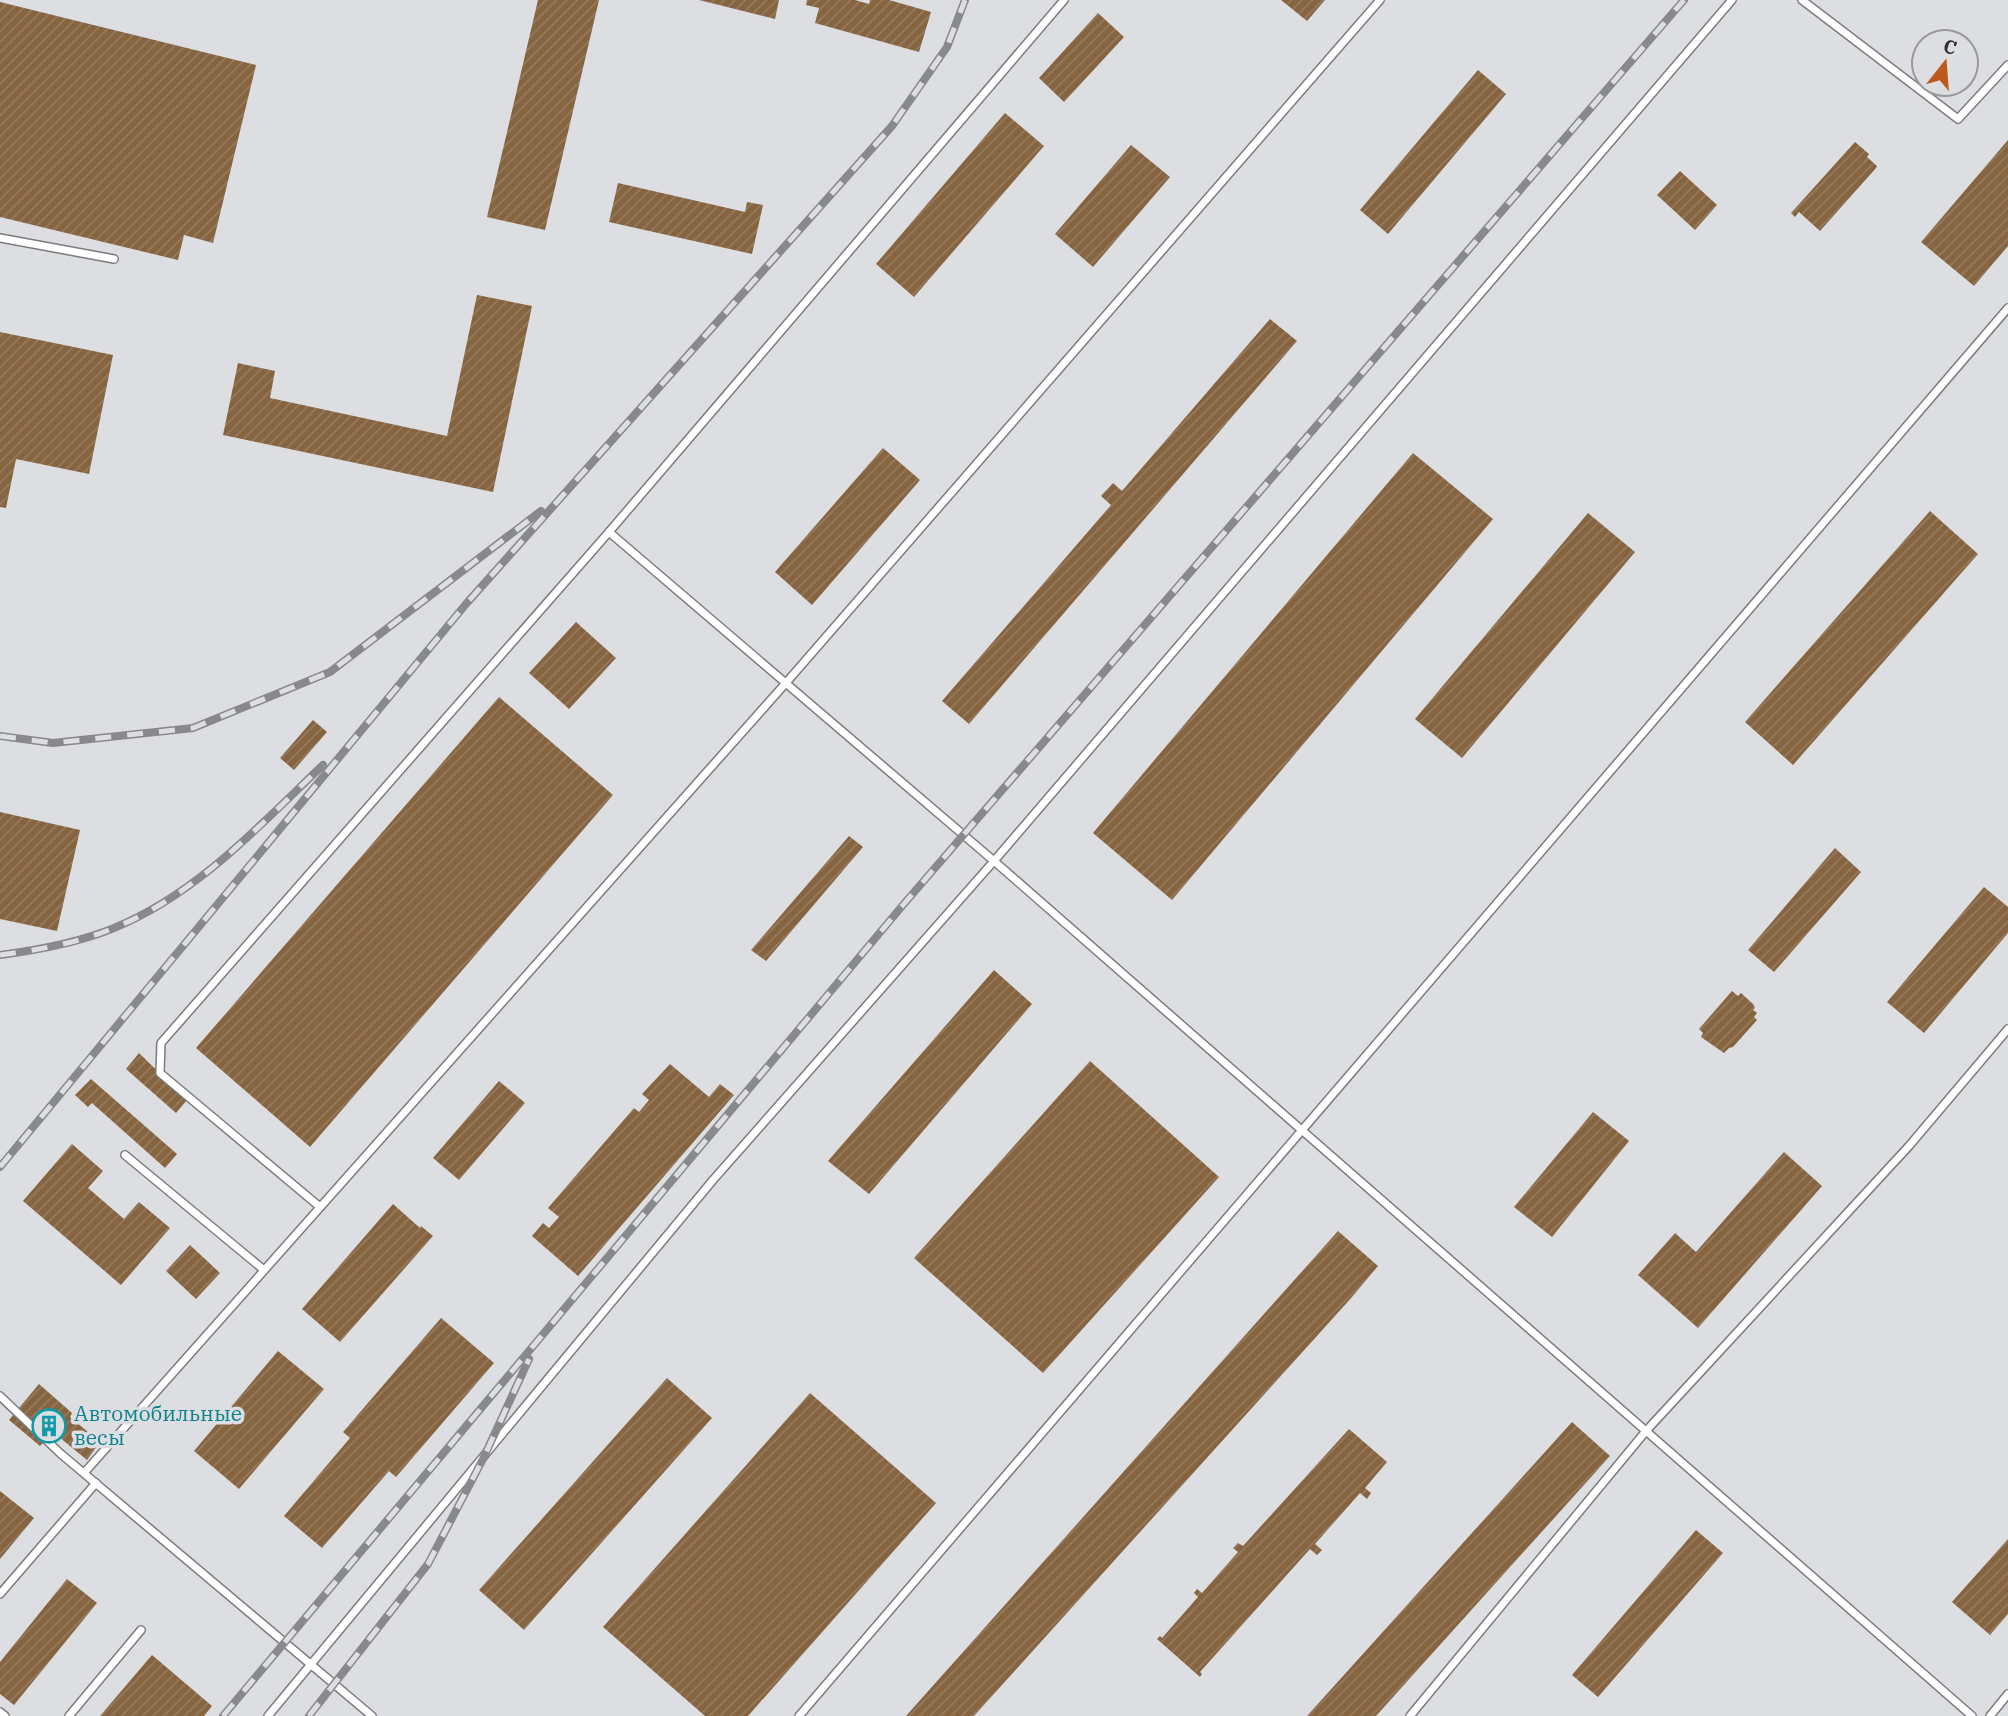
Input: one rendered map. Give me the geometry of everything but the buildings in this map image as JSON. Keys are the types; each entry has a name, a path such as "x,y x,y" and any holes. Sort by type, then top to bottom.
{"lane":[{"path":"320,1207 160,1073 161,1043 609,532 1064,0"},
{"path":"84,1473 785,684 1380,0"},
{"path":"268,1716 713,1180 994,862 1732,0"},
{"path":"1802,0 1958,119 2008,65"},
{"path":"0,238 114,259"},
{"path":"799,1716 2008,308"},
{"path":"609,532 994,862 1972,1716"},
{"path":"1410,1716 1646,1431 1909,1146 2008,1029"},
{"path":"125,1155 264,1270"},
{"path":"0,1396 84,1473 372,1716"},
{"path":"0,1594 96,1483"},
{"path":"69,1716 141,1630"},
{"path":"1990,1716 2008,1695"},
{"path":"0,1712 5,1716"}],"railway":[{"path":"0,1167 466,604 892,126 947,47 965,0"},
{"path":"223,1716 903,905 1684,0"},
{"path":"0,736 53,743 193,728 330,672 541,511"},
{"path":"0,955 86,938 144,914 173,897 226,857 323,765"},
{"path":"309,1716 428,1564 483,1459 529,1359"}],"place":[{"name":"Автомобильные весы","path":"49,1426"}]}
